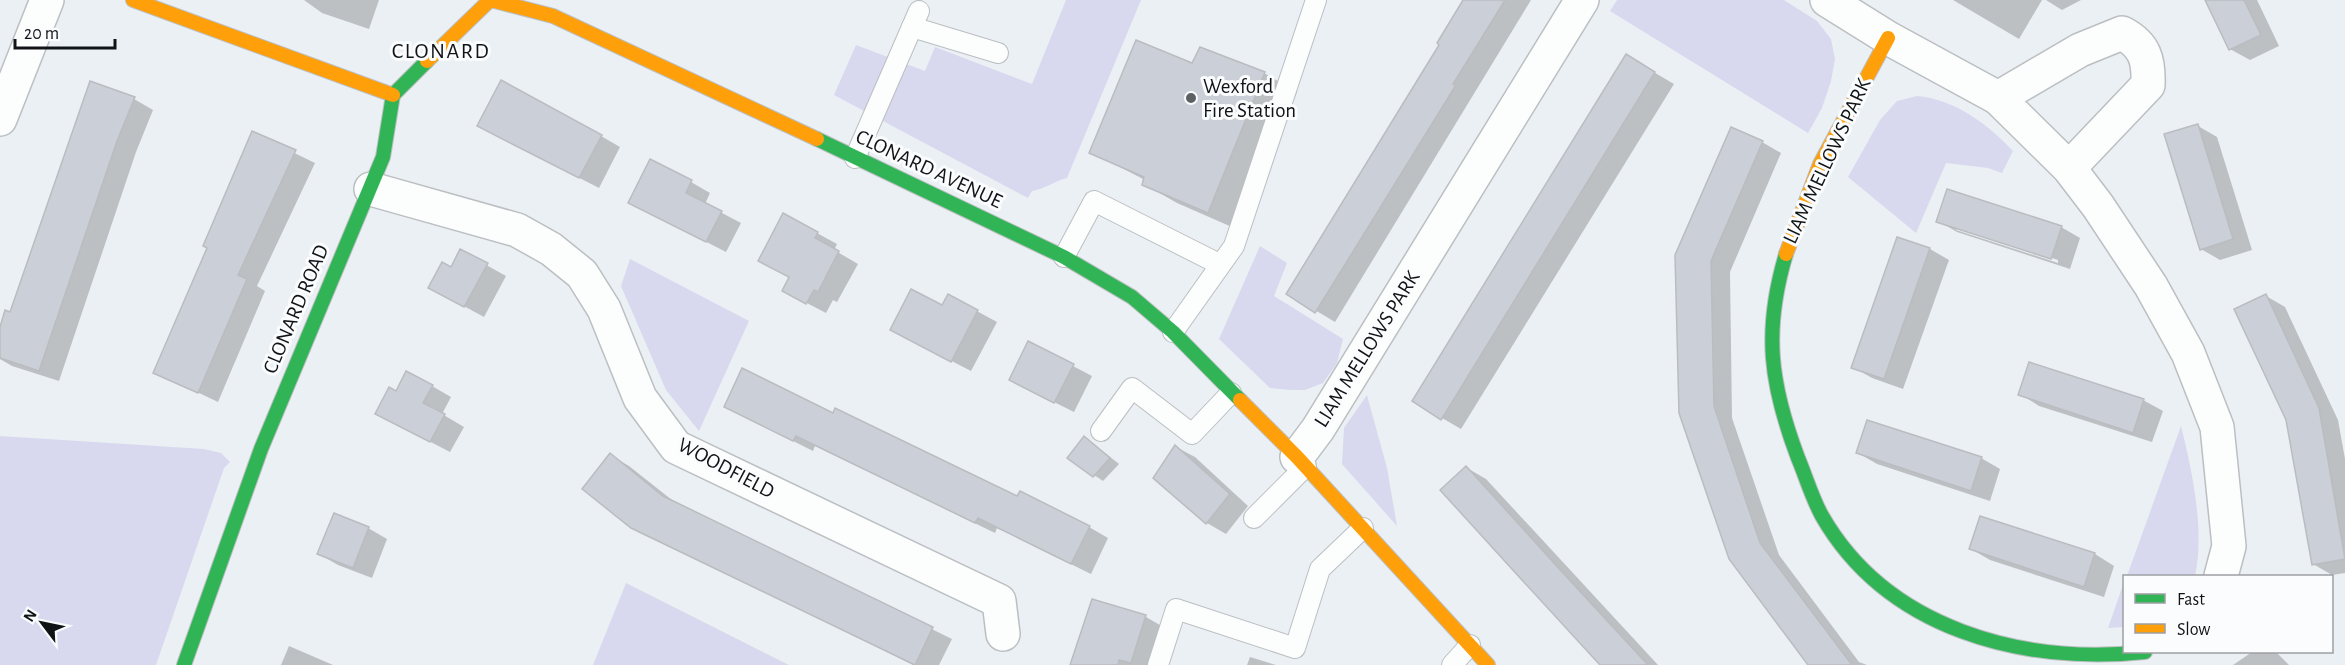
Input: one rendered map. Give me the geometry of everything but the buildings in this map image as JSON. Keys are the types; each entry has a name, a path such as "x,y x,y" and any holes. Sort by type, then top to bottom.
{"street":[{"path":"0,119 47,0"},
{"path":"133,0 393,95 490,0"},
{"name":"CLONARD AVENUE","path":"490,0 553,16 1064,257 1132,297 1173,332 1231,393 1302,461"},
{"name":"LIAM MELLOWS PARK","path":"1302,461 1318,429 1582,0"},
{"path":"1827,0 1888,38 1998,98 2069,168 2098,206 2151,286 2188,353 2217,426 2229,546 2221,575"},
{"path":"1998,98 2080,50 2122,33 2135,39 2145,51 2149,68 2148,85 2069,168"},
{"name":"LIAM MELLOWS PARK","path":"1888,38 1828,151 1785,251 1776,300 1771,355 1789,434 1819,511 1844,546 1872,578 1905,608 1943,631 1981,645 2021,652 2097,657 2129,653"},
{"name":"CLONARD ROAD","path":"184,665 261,449 384,157 393,95"},
{"name":"WOODFIELD","path":"371,189 517,230 551,249 582,274 604,309 640,398 676,447 999,601 1003,634"},
{"path":"1302,461 1488,665"}],"lane":[{"path":"1173,332 1219,264 1234,246 1316,0"},
{"path":"855,158 915,19 998,53"},
{"path":"1064,257 1094,201 1219,264"},
{"path":"1101,431 1132,388 1192,434 1231,393"},
{"path":"1254,518 1302,461"},
{"path":"1158,665 1176,609 1294,648 1320,569 1363,528"},
{"path":"1452,665 1470,645"}],"shaded area":[{"path":"1066,0 1141,0 1067,178 1032,191 1028,198 834,95 856,45 925,71 935,47 1032,84"},
{"path":"1617,0 1784,0 1817,21 1831,39 1835,59 1822,108 1808,133 1610,11"},
{"path":"1917,96 1944,102 1970,114 1993,131 2013,151 2002,173 1988,168 1946,163 1916,233 1848,177 1880,120 1897,101"},
{"path":"1260,246 1287,263 1274,296 1343,339 1337,363 1323,383 1305,390 1270,388 1219,339"},
{"path":"630,259 749,321 699,431 666,390 621,286"},
{"path":"1367,395 1387,468 1397,526 1342,464 1344,428"},
{"path":"2181,426 2193,481 2198,520 2199,540 2195,575 2127,575"},
{"path":"0,436 204,449 221,453 230,462 224,468 156,665 0,665"},
{"path":"626,583 789,665 593,665"},
{"path":"2123,585 2123,627 2108,628"}],"traffic: fast":[{"path":"184,665 261,449 383,157 393,95 427,61"},
{"path":"817,139 1064,257 1132,297 1173,332 1240,400"},
{"path":"1786,254 1774,308 1772,333 1773,357 1781,406 1815,502 1849,555 1883,587 1920,612 1962,631 2006,644 2052,652 2098,655 2129,653"}],"traffic: slow":[{"path":"133,0 393,95"},
{"path":"427,61 490,0"},
{"path":"491,0 553,16 817,139"},
{"path":"1786,254 1820,164 1888,38"},
{"path":"1240,400 1297,457 1488,665"}],"place":[{"name":"Wexford Fire Station","path":"1191,98"}],"district":[{"name":"CLONARD","path":"441,51"}]}
